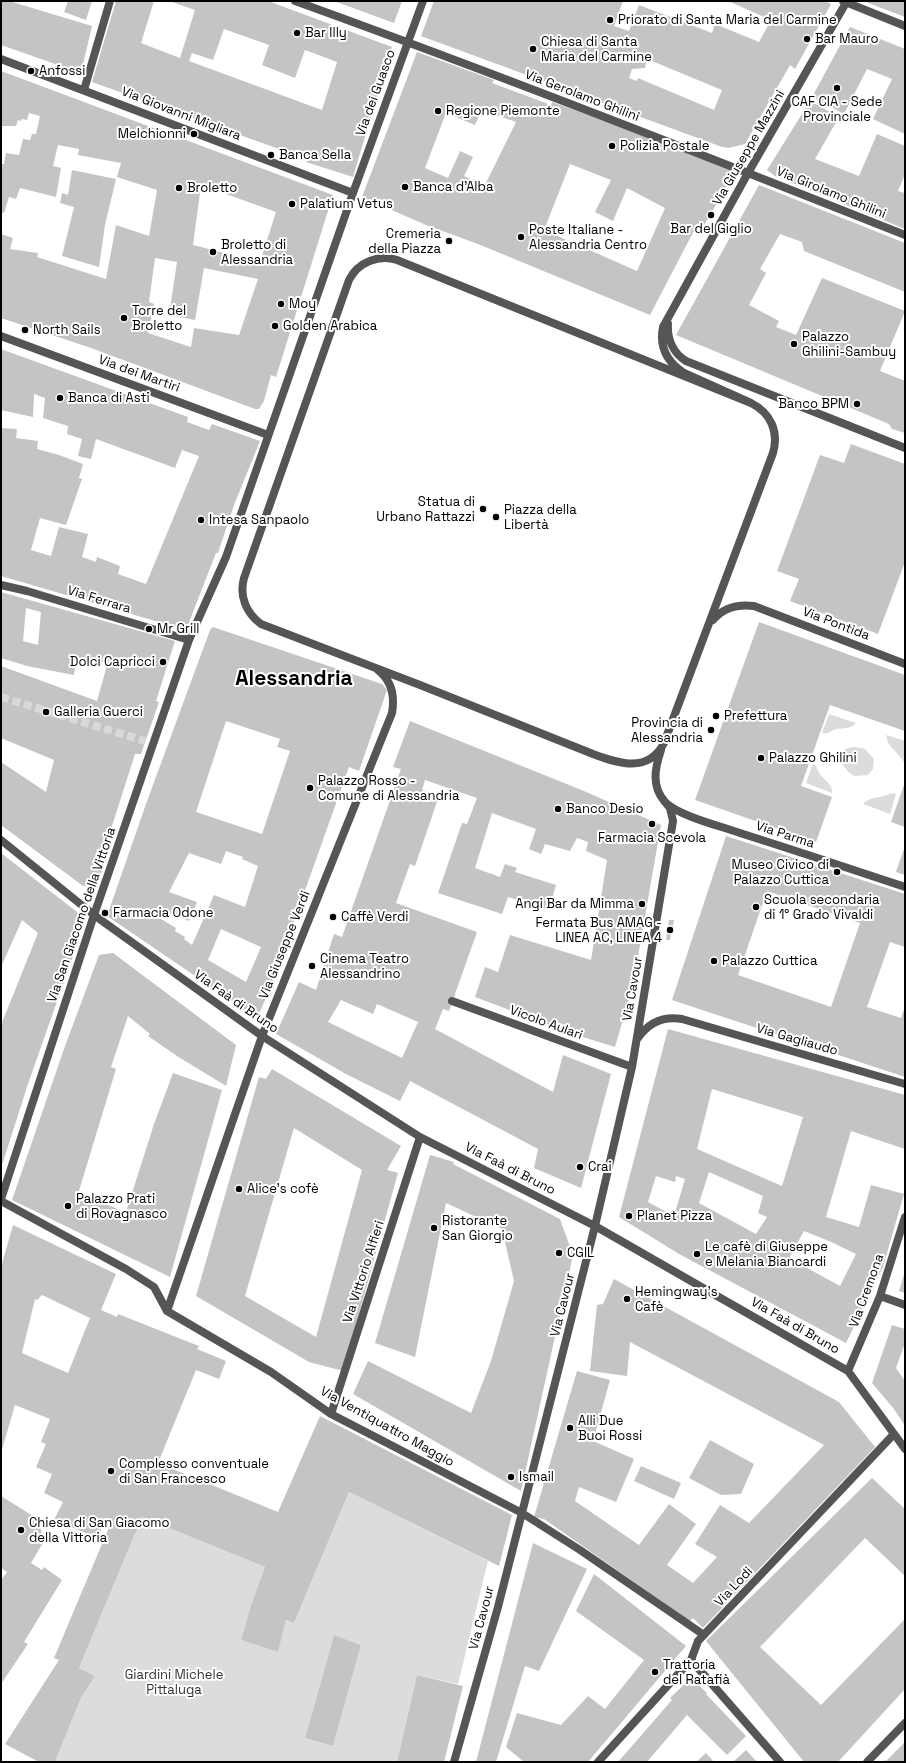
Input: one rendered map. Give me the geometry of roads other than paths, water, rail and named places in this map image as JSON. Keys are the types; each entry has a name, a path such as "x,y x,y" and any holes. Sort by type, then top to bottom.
{"street":[{"path":"84,90 110,1"},
{"name":"Via Gerolamo Ghilini","path":"295,1 407,41 748,173"},
{"name":"Via dei Guasco","path":"353,193 407,41 423,1"},
{"path":"846,2 905,26"},
{"name":"Via Giuseppe Mazzini","path":"751,403 680,371 668,358 662,344 663,327 748,173 846,2"},
{"name":"Via Giovanni Migliara","path":"1,59 353,193"},
{"name":"Via Girolamo Ghilini","path":"748,173 905,235"},
{"path":"189,640 222,568 353,193"},
{"path":"379,258 397,260 751,403 769,418 774,429 775,444 709,627 665,740 657,753 648,760 636,764 621,764 261,624 252,617 247,609 242,592 244,578 354,272 363,264 379,258"},
{"name":"Via Giuseppe Mazzini","path":"673,308 668,323 669,337 675,351 686,361 905,448"},
{"name":"Via dei Martiri","path":"1,336 268,435"},
{"name":"Via Ferrara","path":"1,585 27,591 189,640"},
{"name":"Via Pontida","path":"709,627 715,617 727,608 745,604 905,664"},
{"name":"Via San Giacomo della Vittoria","path":"1,1200 94,915 189,640"},
{"name":"Via Giuseppe Verdi","path":"167,1311 262,1036 392,713 393,698 391,687 383,674 371,666"},
{"name":"Via Cavour","path":"454,1762 522,1513 596,1226 632,1067 673,821 670,808 658,789 655,774 665,740"},
{"name":"Via Parma","path":"665,802 680,812 905,887"},
{"name":"Via Faà di Bruno","path":"1,840 94,915 262,1036 420,1137 596,1226 848,1372 905,1449"},
{"name":"Vicolo Aulari","path":"452,1001 632,1067"},
{"name":"Via Gagliaudo","path":"636,1043 644,1030 656,1022 668,1018 682,1019 905,1084"},
{"name":"Via Vittorio Alfieri","path":"331,1414 420,1137"},
{"path":"1,1200 126,1269 154,1287 167,1311"},
{"name":"Via Cremona","path":"848,1372 880,1296 905,1218"},
{"path":"880,1296 905,1305"},
{"name":"Via Ventiquattro Maggio","path":"167,1311 271,1372 331,1414 522,1513 580,1550 704,1635"},
{"name":"Via Lodi","path":"598,1762 691,1660 698,1641 894,1434"},
{"path":"691,1660 780,1762"},
{"path":"867,1762 905,1723"}],"tunnel":[{"path":"1,697 145,741"}],"place":[{"name":"Priorato di Santa Maria del Carmine","path":"610,20"},
{"name":"Bar Illy","path":"297,33"},
{"name":"Bar Mauro","path":"807,39"},
{"name":"Chiesa di Santa Maria del Carmine","path":"533,49"},
{"name":"Anfossi","path":"31,71"},
{"name":"CAF CIA - Sede Provinciale","path":"837,88"},
{"name":"Regione Piemonte","path":"438,111"},
{"name":"Melchionni","path":"194,134"},
{"name":"Polizia Postale","path":"612,146"},
{"name":"Banca Sella","path":"271,155"},
{"name":"Banca d'Alba","path":"405,187"},
{"name":"Broletto","path":"179,188"},
{"name":"Palatium Vetus","path":"292,204"},
{"name":"Bar del Giglio","path":"711,215"},
{"name":"Poste Italiane - Alessandria Centro","path":"521,237"},
{"name":"Cremeria della Piazza","path":"449,241"},
{"name":"Broletto di Alessandria","path":"213,252"},
{"name":"Moy","path":"281,304"},
{"name":"Torre del Broletto","path":"124,318"},
{"name":"Golden Arabica","path":"275,326"},
{"name":"North Sails","path":"25,330"},
{"name":"Palazzo Ghilini-Sambuy","path":"794,344"},
{"name":"Banca di Asti","path":"60,398"},
{"name":"Banco BPM","path":"857,404"},
{"name":"Statua di Urbano Rattazzi","path":"483,509"},
{"name":"Piazza della Libertà","path":"496,517"},
{"name":"Intesa Sanpaolo","path":"201,520"},
{"name":"Mr Grill","path":"149,629"},
{"name":"Dolci Capricci","path":"163,662"},
{"name":"Galleria Guerci","path":"46,712"},
{"name":"Prefettura","path":"716,716"},
{"name":"Provincia di Alessandria","path":"711,730"},
{"name":"Palazzo Ghilini","path":"761,758"},
{"name":"Palazzo Rosso - Comune di Alessandria","path":"310,788"},
{"name":"Banco Desio","path":"558,809"},
{"name":"Farmacia Scevola","path":"652,824"},
{"name":"Museo Civico di Palazzo Cuttica","path":"837,872"},
{"name":"Angi Bar da Mimma","path":"642,904"},
{"name":"Scuola secondaria di 1° Grado Vivaldi","path":"756,907"},
{"name":"Farmacia Odone","path":"105,913"},
{"name":"Caffè Verdi","path":"333,917"},
{"name":"Fermata Bus AMAG - LINEA AC, LINEA 4","path":"670,930"},
{"name":"Palazzo Cuttica","path":"714,961"},
{"name":"Cinema Teatro Alessandrino","path":"312,966"},
{"name":"Crai","path":"580,1167"},
{"name":"Alice's cofè","path":"239,1189"},
{"name":"Palazzo Prati di Rovagnasco","path":"68,1206"},
{"name":"Planet Pizza","path":"629,1216"},
{"name":"Ristorante San Giorgio","path":"434,1228"},
{"name":"CGIL","path":"559,1253"},
{"name":"Le cafè di Giuseppe e Melania Biancardi","path":"697,1254"},
{"name":"Hemingway's Cafè","path":"627,1299"},
{"name":"Alli Due Buoi Rossi","path":"570,1428"},
{"name":"Complesso conventuale di San Francesco","path":"111,1471"},
{"name":"Ismail","path":"511,1477"},
{"name":"Chiesa di San Giacomo della Vittoria","path":"21,1530"},
{"name":"Trattoria del Ratafià","path":"655,1672"}],"district":[{"name":"Alessandria","path":"294,679"}],"park label":[{"name":"Giardini Michele Pittaluga","path":"174,1682"}]}
